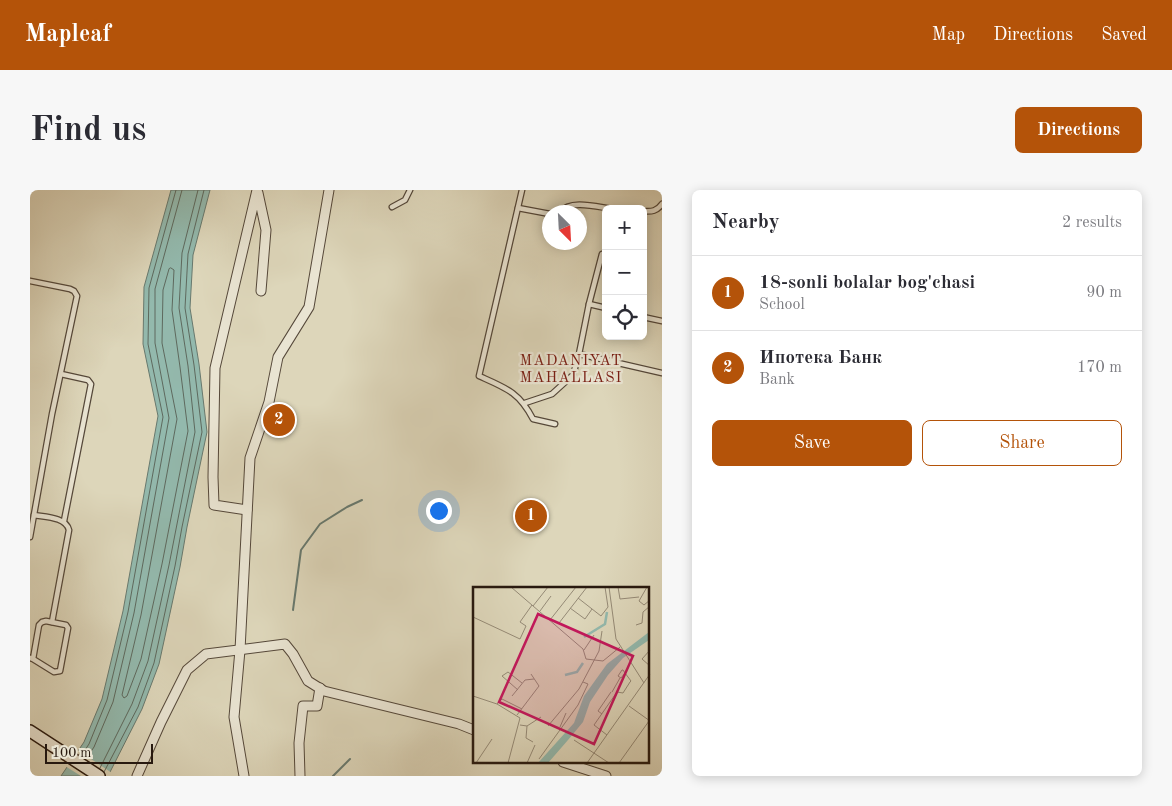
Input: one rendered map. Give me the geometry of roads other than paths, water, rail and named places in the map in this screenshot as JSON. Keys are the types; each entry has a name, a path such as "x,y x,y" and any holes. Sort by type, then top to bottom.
{"main road":[{"path":"30,731 99,776"}],"street":[{"path":"257,190 266,230 261,292"},
{"path":"247,510 214,505 212,477 215,368 257,190"},
{"path":"244,776 234,717 240,650 250,458 269,402 278,357 309,306 329,190"},
{"path":"137,776 187,670 206,654 285,644 308,680 324,691 459,724 473,730"},
{"path":"300,776 298,743 303,706 317,706 320,688"},
{"path":"566,764 580,772 606,776"}],"lane":[{"path":"392,207 405,200 410,190"},
{"path":"522,190 479,376 504,387 525,403 533,419 555,424"},
{"path":"647,212 658,210 662,204"},
{"path":"587,207 602,208"},
{"path":"518,208 542,212"},
{"path":"525,403 552,394 573,375 602,254"},
{"path":"30,282 70,289 76,296 30,537"},
{"path":"589,304 602,307"},
{"path":"647,318 662,321"},
{"path":"579,354 662,373"},
{"path":"61,374 88,380 91,384 64,521"},
{"path":"34,515 64,521 68,525 69,530 52,622"},
{"path":"42,622 52,622 68,628 60,671 54,672 31,658 42,622"}],"water":[{"path":"171,190 210,190 193,255 190,308 207,432 159,664 142,709 108,776 61,776 84,742 102,699 123,611 158,416 143,344 144,287"}],"waterway":[{"path":"293,610 301,550 320,524 362,500"},
{"path":"333,776 350,759"}],"place":[{"name":"Ипотека Банк","path":"279,420"},
{"name":"18-sonli bolalar bog'chasi","path":"531,516"}],"district":[{"name":"MADANIYAT MAHALLASI","path":"571,368"}]}
